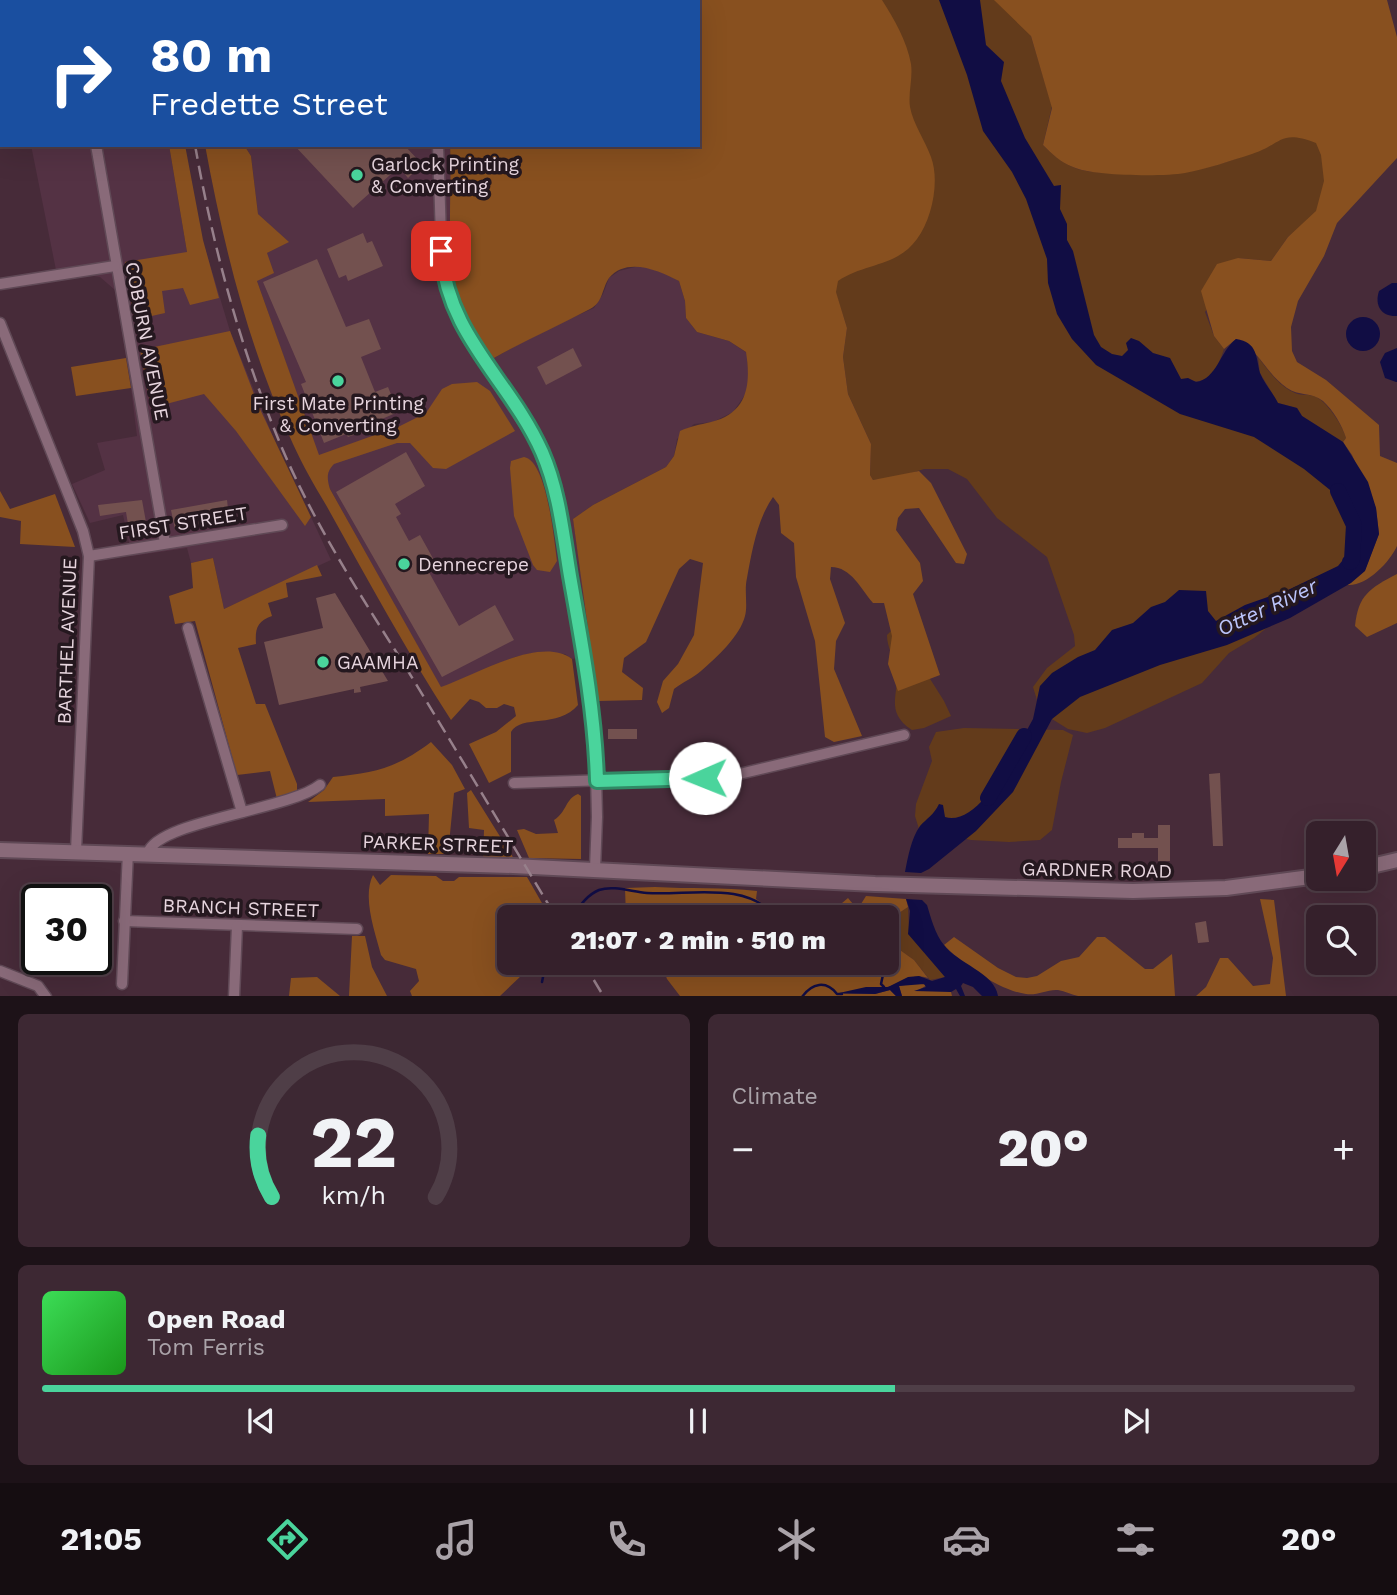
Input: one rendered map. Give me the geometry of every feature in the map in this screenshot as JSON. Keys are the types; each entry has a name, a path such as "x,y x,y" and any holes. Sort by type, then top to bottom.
{"main road":[{"name":"PARKER STREET","path":"0,850 76,850 595,869 875,884"},
{"path":"1376,865 1397,860"},
{"name":"GARDNER ROAD","path":"875,884 1146,891 1226,888 1306,878"}],"street":[{"name":"COBURN AVENUE","path":"96,147 164,543"},
{"path":"438,147 442,268 449,296 468,339 536,440 554,486 595,732 595,869"},
{"path":"0,284 115,266"},
{"name":"BARTHEL AVENUE","path":"0,323 83,531 89,556 76,850"},
{"name":"FIRST STREET","path":"89,556 282,525"},
{"path":"188,628 242,812"},
{"path":"513,783 737,775 904,735"},
{"path":"148,853 157,841 177,831 296,798 320,785"},
{"path":"122,984 128,852"},
{"name":"BRANCH STREET","path":"124,921 356,929"},
{"path":"234,996 237,926"},
{"path":"0,971 38,986 46,996"}],"shaded area":[{"path":"700,0 882,0 900,30 909,55 910,107 934,167 933,200 922,231 909,248 890,260 838,281 836,292 847,328 843,357 848,394 871,444 870,475 873,480 919,471 931,483 967,554 964,564 956,563 919,508 905,509 898,518 896,530 920,563 923,581 913,594 940,675 898,691 888,664 892,636 884,603 873,603 850,575 831,567 830,579 845,623 836,641 834,669 862,736 834,742 825,737 815,641 796,577 794,543 781,533 779,505 773,497 759,526 753,547 746,583 745,616 727,646 701,671 674,689 669,708 662,713 657,702 663,681 678,664 694,635 703,563 690,559 679,569 646,642 624,658 622,672 643,688 642,700 598,701 573,519 593,505 666,467 674,456 680,431 723,418 733,412 740,404 747,386 746,352 729,341 697,332 686,318 685,301 679,281 663,273 634,267 616,271 609,278 594,306 494,358 470,328 461,307 455,285 450,238 450,147 700,147"},
{"path":"743,0 1013,0 1031,36 1052,106 1043,145 1065,163 1083,170 1159,174 1221,164 1280,138 1290,98 1363,173 1288,237 1271,261 1238,258 1205,312 1214,336 1224,349 1212,374 1199,381 1181,379 1172,363 1160,372 1229,411 1336,486 1354,521 1356,535 1352,560 1254,638 1229,653 1202,683 1105,728 1087,733 1068,729 1052,719 1067,664 1040,686 1037,700 1033,687 1047,668 1075,646 1074,635 1047,557 997,518 967,479 948,469 924,469 899,477 873,480 870,475 871,444 848,394 843,357 847,328"},
{"path":"994,0 1387,0 1397,37 1397,158 1337,223 1324,256 1298,301 1291,327 1292,351 1297,362 1326,380 1379,425 1380,456 1397,463 1397,546 1383,566 1369,578 1354,585 1347,585 1365,570 1379,534 1376,508 1352,455 1343,442 1346,438 1337,418 1319,398 1291,390 1280,382 1244,343 1236,339 1224,349 1214,336 1201,291 1217,264 1238,258 1271,261 1288,237 1316,211 1324,181 1321,155 1316,143 1295,137 1288,138 1252,154 1175,174 1111,174 1068,165 1043,145 1052,108 1031,36"},
{"path":"31,147 169,147 187,252 205,248 230,331 282,459 305,525 311,517 331,560 224,609 213,558 191,563 187,548 132,556 123,515 90,523 72,484 105,470 97,443 137,436 131,388 115,290 100,277 88,275 58,280"},
{"path":"169,147 185,147 203,240 219,298 190,305 183,288 162,291 165,313 134,320 125,262 187,252"},
{"path":"205,147 245,147 251,156 258,214 289,242 267,253 274,273 257,281 319,455 400,426 426,413 442,389 452,384 477,382 490,391 515,431 446,469 433,468 410,443 397,443 334,464 328,476 330,489 441,687 525,654 559,653 572,659 578,705 561,717 523,724 511,732 511,772 489,783 469,744 496,732 516,716 514,707 504,704 497,708 486,708 470,699 451,720 402,640 309,475 263,372 240,298"},
{"path":"245,147 450,147 452,212 494,358 540,332 594,308 609,278 619,271 639,266 660,271 679,281 685,301 686,318 697,332 729,341 747,353 749,389 733,412 713,422 694,424 677,439 674,456 666,467 593,505 573,519 593,655 572,659 565,654 534,653 515,657 441,688 330,489 257,281 267,253 288,242 258,214 251,156"},
{"path":"230,331 259,407 311,517 305,526 236,431 204,394 151,408 140,350"},
{"path":"1258,357 1283,386 1298,394 1319,398 1324,403 1341,427 1346,438 1343,442 1302,416 1297,408 1278,403 1260,373"},
{"path":"126,358 131,388 76,396 71,367"},
{"path":"524,457 532,462 538,472 548,502 557,561 550,572 537,570 533,565 514,516 511,461"},
{"path":"0,491 10,509 55,494 75,547 20,544 21,521 0,517"},
{"path":"213,558 224,609 317,565 322,576 286,583 288,597 268,603 272,616 258,626 256,644 238,648 256,704 265,704 297,784 297,792 277,799 270,771 237,775 195,621 175,624 169,596 193,588 191,563"},
{"path":"1397,574 1397,623 1367,637 1355,626 1362,600 1373,588"},
{"path":"891,631 901,633 951,716 924,728 912,730 898,716 895,701 896,668 887,640"},
{"path":"964,728 1063,730 1073,735 1052,830 1040,840 971,840 919,829 915,816 916,804 932,761 929,747 936,732"},
{"path":"431,742 452,765 465,789 454,793 448,854 428,854 429,814 385,816 385,799 308,802 324,790 333,777 385,768 407,758"},
{"path":"471,790 514,859 483,859 484,830 469,828 467,793"},
{"path":"578,794 581,796 581,859 529,858 517,830 524,829 536,834 558,833 554,820"},
{"path":"373,875 380,885 391,875 436,876 443,881 454,881 459,877 527,877 543,905 497,905 497,975 522,975 500,996 412,996 410,991 419,981 416,969 385,960 381,955 369,904"},
{"path":"625,888 757,891 756,899 765,905 626,905"},
{"path":"866,896 906,899 908,907 899,913 899,905 840,905 848,898 853,904 861,904"},
{"path":"1260,899 1274,900 1286,996 1196,996 1206,987 1220,958 1228,958 1253,986 1270,984 1273,958"},
{"path":"908,907 909,934 945,977 930,980 914,960 899,949 899,913"},
{"path":"352,936 365,936 372,967 387,996 349,996"},
{"path":"954,937 998,968 1016,977 1027,978 1037,976 1061,961 1079,957 1097,937 1105,937 1145,969 1153,969 1172,954 1175,996 1078,996 1058,990 1030,994 1016,992 982,975 951,952 944,945"},
{"path":"899,949 914,960 928,978 913,977 885,988 841,994 875,994 890,990 896,996 680,996 666,975 899,975"},
{"path":"317,977 340,996 289,996 291,978"},
{"path":"916,983 927,985 917,991 947,991 951,992 952,996 902,996 899,986"}],"water":[{"path":"939,0 980,0 986,45 1004,62 1001,81 1025,138 1054,186 1061,185 1060,209 1067,224 1067,240 1073,251 1094,335 1101,347 1112,354 1122,356 1128,350 1126,343 1131,338 1153,353 1170,358 1181,379 1188,378 1196,382 1209,376 1236,339 1248,343 1255,352 1262,377 1278,403 1297,408 1302,416 1343,442 1368,482 1376,508 1379,534 1365,571 1351,583 1290,618 1227,645 1160,665 1080,697 1052,719 1013,792 976,831 921,873 905,872 912,842 920,826 939,804 943,805 945,817 955,818 966,814 986,797 1014,756 1010,746 1022,739 1033,719 1040,686 1052,673 1095,650 1112,630 1133,623 1151,607 1165,602 1179,590 1206,591 1208,611 1216,621 1245,605 1288,590 1338,566 1351,550 1356,535 1354,521 1340,498 1304,469 1254,437 1180,414 1096,365 1072,339 1057,314 1048,283 1047,259 1026,199 1012,172 983,131 967,75"},
{"path":"1397,283 1397,316 1383,312 1378,301 1379,291"},
{"path":"1363,317 1375,322 1380,334 1375,346 1363,351 1351,346 1346,334 1351,322"},
{"path":"1397,348 1396,382 1385,378 1380,362 1385,353"},
{"path":"906,899 922,900 927,905 944,945 990,981 998,996 982,996 973,987 963,983 961,986 965,996 960,996 956,989 951,992 914,991 926,987 924,984 899,986 902,996 896,996 890,990 875,994 839,993 866,987 888,987 908,977 919,976 932,981 945,977 908,934 910,911"}],"building":[{"name":"Garlock Printing & Converting","path":"296,147 406,147 422,164 408,178 399,167 353,208"},
{"path":"363,233 367,243 372,241 383,266 348,281 346,275 339,278 327,249"},
{"path":"317,259 346,327 369,319 381,349 361,357 375,392 388,387 398,412 382,419 384,423 374,427 372,423 354,430 356,434 348,437 346,434 324,443 301,384 306,382 263,282"},
{"path":"573,348 582,366 546,385 537,367"},
{"name":"Dennecrepe","path":"406,452 425,486 395,504 401,514 396,517 409,541 420,535 435,562 426,567 459,626 495,605 514,640 442,677 336,492"},
{"path":"142,500 148,533 130,536 126,512 100,516 98,505"},
{"path":"227,500 229,517 175,530 171,510"},
{"name":"GAAMHA","path":"335,593 388,681 360,687 361,692 354,693 354,689 279,705 264,642 323,628 316,598"},
{"path":"608,729 637,729 637,739 608,739"},
{"path":"1220,773 1223,846 1213,846 1209,774"},
{"path":"1158,825 1170,825 1170,861 1158,861 1158,848 1118,848 1118,838 1132,838 1132,833 1144,833 1144,838 1158,838"},
{"path":"1206,921 1209,942 1198,943 1195,923"}],"waterway":[{"name":"Otter River","path":"1338,491 1354,525 1350,562"},
{"name":"Otter River","path":"988,798 1024,736"},
{"path":"581,905 599,890 611,888 647,893 716,892 749,898 764,905"},
{"path":"542,982 543,975"},
{"path":"883,975 881,984 884,987"},
{"path":"803,996 819,985 842,994"}],"railway":[{"path":"195,147 211,225 231,303 255,379 297,481 339,559 549,905"},
{"path":"591,975 603,996"}],"place":[{"name":"Garlock Printing & Converting","path":"357,175"},
{"name":"First Mate Printing & Converting","path":"338,381"},
{"name":"Dennecrepe","path":"404,564"},
{"name":"GAAMHA","path":"323,662"}],"route":[{"path":"441,251 446,286 468,339 530,428 554,486 587,673 595,732 597,781 705,778"}]}
